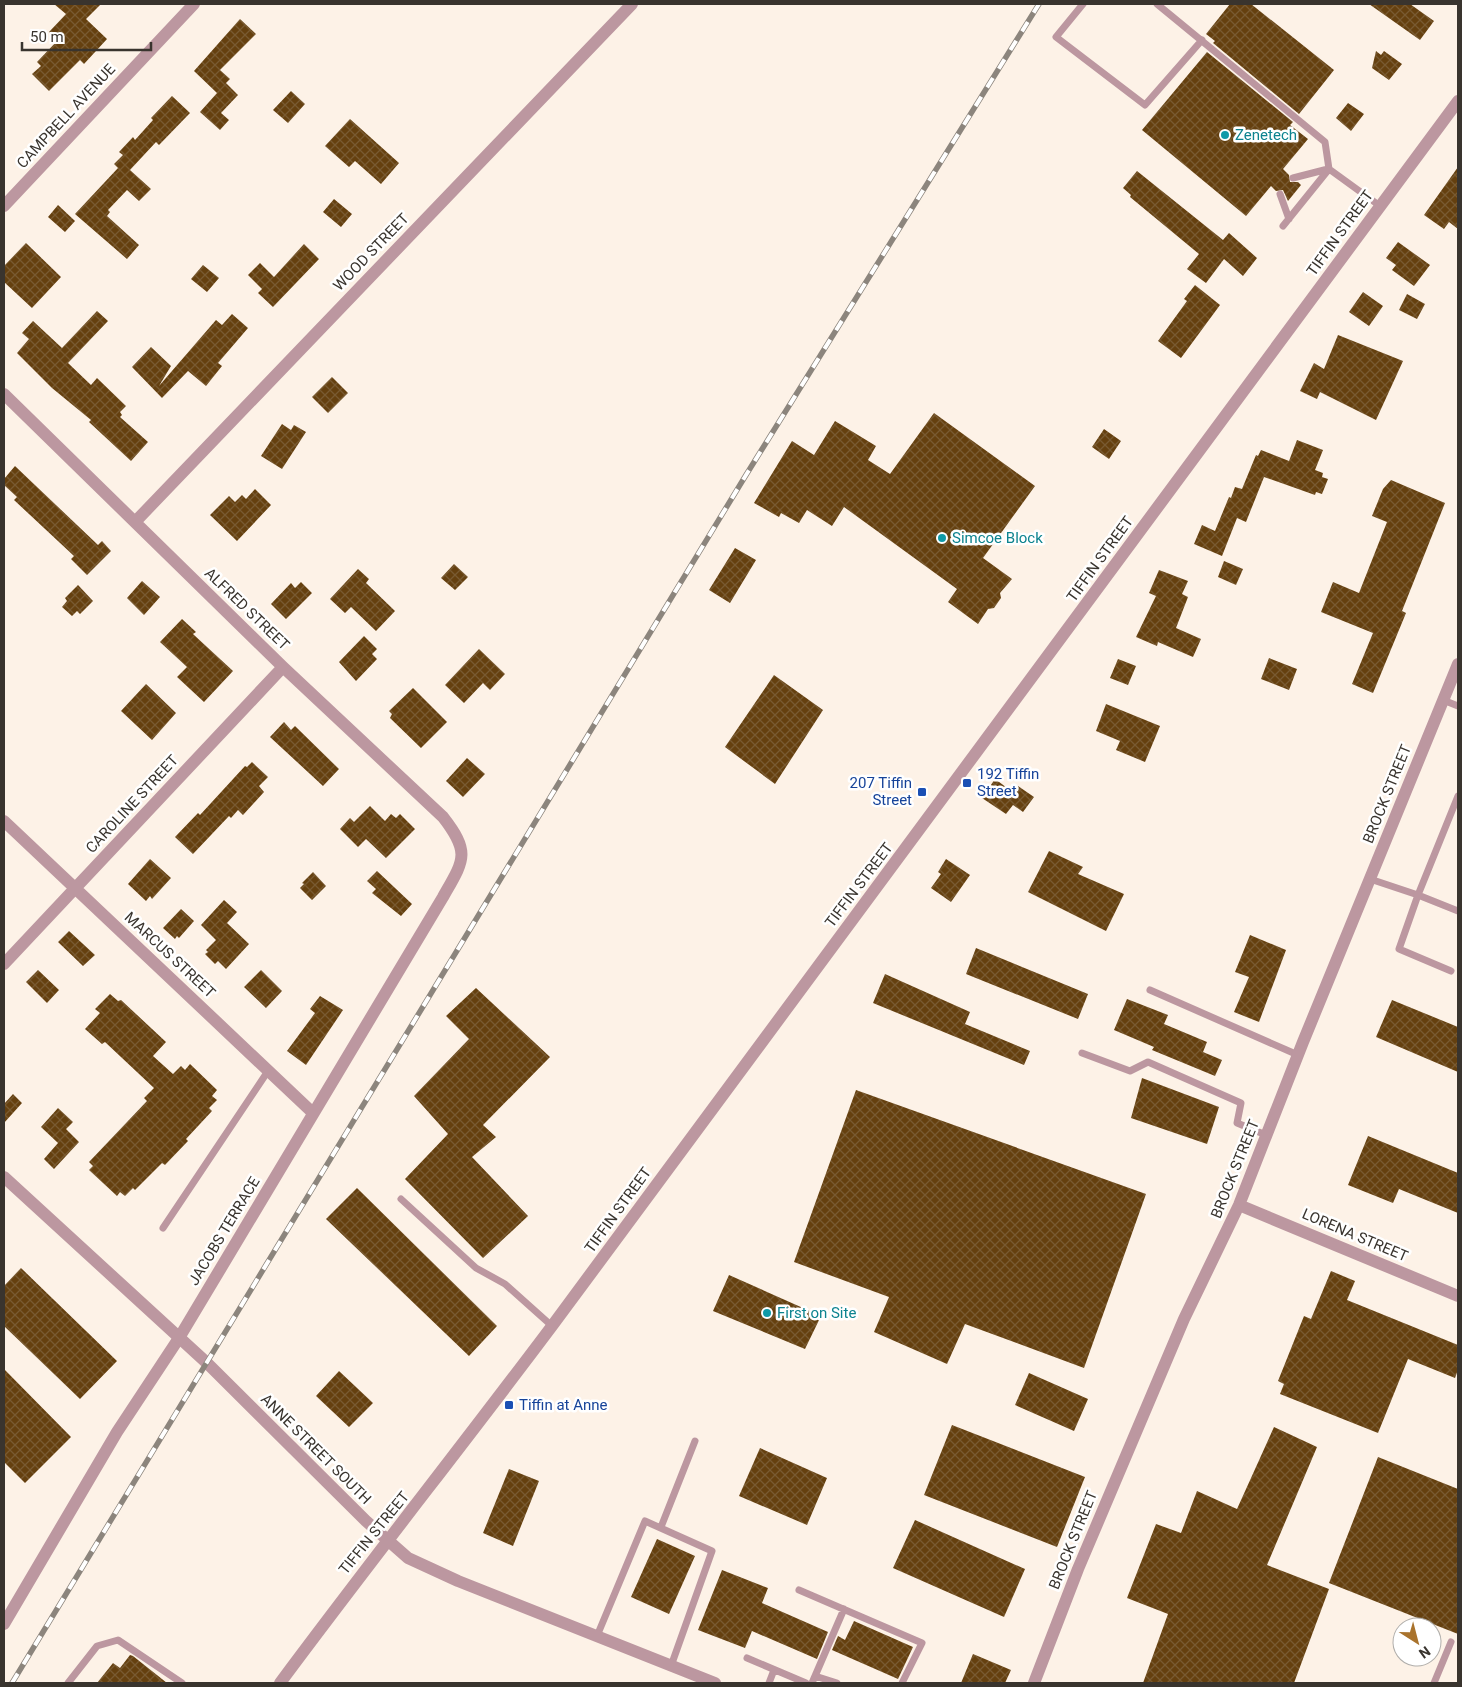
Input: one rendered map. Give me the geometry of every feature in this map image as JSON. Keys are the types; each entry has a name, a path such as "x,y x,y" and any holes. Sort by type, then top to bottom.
{"street":[{"name":"CAMPBELL AVENUE","path":"4,206 194,4"},
{"name":"WOOD STREET","path":"135,522 632,4"},
{"name":"TIFFIN STREET","path":"280,1683 360,1574 388,1542 552,1326 1458,101"},
{"name":"ALFRED STREET","path":"4,394 284,667 443,817 455,832 463,850"},
{"name":"BROCK STREET","path":"1034,1683 1078,1569 1184,1319 1239,1205 1298,1055 1458,664"},
{"name":"CAROLINE STREET","path":"4,964 284,667"},
{"name":"MARCUS STREET","path":"4,821 313,1113"},
{"name":"JACOBS TERRACE","path":"4,1624 117,1432 180,1338 443,897 458,871 463,850"},
{"name":"ANNE STREET SOUTH","path":"4,1177 180,1338 388,1542 408,1558 458,1581 716,1683"},
{"name":"LORENA STREET","path":"1239,1205 1458,1296"}],"lane":[{"path":"1083,4 1056,37 1146,105 1202,40"},
{"path":"1157,4 1324,142 1329,169 1380,206"},
{"path":"1293,178 1329,169"},
{"path":"1283,226 1329,169"},
{"path":"1280,194 1289,219"},
{"path":"1443,700 1458,706"},
{"path":"1451,971 1399,949 1418,895 1458,796"},
{"path":"1370,879 1458,911"},
{"path":"1150,990 1298,1055"},
{"path":"1082,1053 1130,1071 1148,1062 1241,1103 1237,1123 1266,1135"},
{"path":"163,1228 268,1071"},
{"path":"402,1199 476,1268 505,1284 552,1326"},
{"path":"661,1528 695,1441"},
{"path":"597,1636 645,1520 712,1551 671,1666"},
{"path":"799,1590 922,1643 902,1683"},
{"path":"812,1683 844,1609"},
{"path":"68,1683 97,1646 118,1640 182,1683"},
{"path":"1434,1683 1451,1642"},
{"path":"747,1658 806,1683"},
{"path":"769,1683 774,1670"},
{"path":"815,1676 836,1683"}],"building":[{"path":"54,4 101,4 86,19 107,39 84,64 80,60 49,91 32,74 41,66 37,62 58,40 49,32 66,14"},
{"path":"1230,4 1251,4 1334,70 1299,114 1213,43 1215,41 1206,34"},
{"path":"1369,4 1410,4 1434,21 1420,40"},
{"path":"240,19 256,34 220,70 230,79 226,83 238,95 221,113 229,120 220,130 200,112 217,93 194,71"},
{"path":"1376,51 1381,55 1384,51 1402,64 1389,80 1372,68"},
{"name":"Zenetech","path":"1207,52 1293,122 1290,125 1308,139 1283,169 1289,175 1290,182 1298,182 1301,185 1288,201 1283,190 1276,191 1271,186 1246,216 1142,130"},
{"path":"291,91 305,104 288,123 273,110"},
{"path":"172,96 190,113 159,145 156,142 130,170 151,189 139,201 127,190 108,210 110,212 107,216 139,245 127,259 75,214 118,168 114,164 123,155 119,152 133,137 135,140 153,120 151,118"},
{"path":"1348,103 1364,114 1351,131 1336,118"},
{"path":"350,119 399,163 381,184 355,161 349,167 325,146"},
{"path":"1458,167 1458,229 1449,222 1444,229 1424,215"},
{"path":"1137,171 1223,240 1229,233 1257,258 1243,276 1224,259 1206,283 1187,269 1199,254 1130,197 1131,195 1123,188"},
{"path":"334,199 352,214 341,227 323,212"},
{"path":"58,205 75,221 65,232 48,217"},
{"path":"1398,242 1430,265 1414,286 1392,270 1396,265 1386,258"},
{"path":"26,243 61,277 32,308 4,282 4,266"},
{"path":"304,244 319,259 273,307 258,293 262,289 248,275 260,263 274,277"},
{"path":"203,265 219,278 207,292 191,279"},
{"path":"1195,285 1220,305 1181,358 1158,341 1187,301 1184,299"},
{"path":"1363,292 1383,306 1369,326 1349,312"},
{"path":"1407,294 1425,304 1417,319 1399,310"},
{"path":"97,311 108,321 68,363 91,385 97,378 126,406 120,412 122,415 120,417 148,442 131,461 89,422 91,420 52,388 17,353 29,339 22,333 33,321 62,348"},
{"path":"232,314 248,328 218,363 222,366 206,386 188,371 162,398 132,367 151,347 171,366 159,386 216,320 222,325"},
{"path":"1338,335 1403,361 1376,420 1320,392 1317,399 1300,391 1314,363 1324,369"},
{"path":"332,377 348,393 328,413 312,397"},
{"name":"Simcoe Block","path":"934,413 1035,486 983,558 1012,579 1000,593 1001,598 994,608 988,609 978,624 948,602 957,589 844,507 832,526 807,510 799,523 781,513 779,517 754,503 792,441 814,455 835,421 876,446 868,460 890,474"},
{"path":"282,424 291,430 294,425 306,432 282,469 261,456"},
{"path":"1104,429 1121,441 1109,459 1092,447"},
{"path":"1297,440 1323,450 1315,470 1323,473 1322,477 1328,479 1322,494 1316,492 1315,495 1264,477 1246,522 1237,518 1222,556 1194,544 1202,525 1215,531 1235,487 1242,489 1256,455 1258,456 1261,450 1289,461"},
{"path":"15,466 98,545 102,541 111,551 87,575 71,559 74,556 14,500 17,497 4,485 4,479"},
{"path":"1391,480 1445,503 1402,611 1406,613 1373,693 1352,684 1373,633 1321,612 1333,582 1359,593 1387,522 1372,516 1383,489"},
{"path":"255,489 271,505 237,541 210,515 229,496 235,502 242,495 246,499"},
{"path":"735,548 756,560 730,603 709,590"},
{"path":"1224,561 1243,569 1236,585 1218,577"},
{"path":"454,564 468,577 455,590 441,578"},
{"path":"358,569 369,579 366,583 395,611 376,631 351,607 345,613 330,599"},
{"path":"1159,570 1188,581 1182,594 1188,597 1176,628 1201,639 1193,657 1158,642 1157,646 1136,637 1156,596 1149,593"},
{"path":"142,581 160,597 144,615 127,598"},
{"path":"301,582 312,593 286,619 271,604 291,583 295,588"},
{"path":"78,585 93,601 80,614 77,611 72,616 62,607 67,601 65,598"},
{"path":"182,619 196,632 193,634 233,671 204,702 177,677 187,667 160,642"},
{"path":"364,636 377,649 372,654 377,659 356,681 339,662"},
{"path":"479,649 505,674 490,690 483,683 464,703 445,685"},
{"path":"1269,658 1297,669 1289,690 1261,679"},
{"path":"1118,659 1136,666 1128,685 1110,678"},
{"path":"774,675 823,710 775,784 725,747"},
{"path":"146,684 176,713 152,740 121,711"},
{"path":"413,688 447,722 421,748 390,718 392,714 389,711"},
{"path":"1106,704 1160,726 1145,762 1116,750 1120,741 1096,731"},
{"path":"284,722 291,730 295,726 339,769 323,786 270,737"},
{"path":"467,758 485,774 463,797 446,781"},
{"path":"252,762 268,777 259,786 264,792 243,815 238,810 231,818 229,816 193,854 175,837 198,813 200,815 245,766 247,767"},
{"path":"995,779 1014,793 1018,786 1034,797 1023,812 1013,805 1006,814 982,798"},
{"path":"370,806 385,821 391,814 396,818 400,814 415,829 386,858 366,839 358,847 340,829 350,818 354,822"},
{"path":"1049,851 1083,867 1078,874 1124,894 1106,931 1028,892"},
{"path":"150,859 171,878 152,899 150,896 146,901 128,884"},
{"path":"946,859 970,875 951,902 931,888 941,874 938,872"},
{"path":"377,871 412,904 401,916 372,893 376,889 367,881"},
{"path":"313,872 326,886 312,900 300,888 304,884 302,883"},
{"path":"224,900 237,912 227,923 249,944 226,969 218,961 215,964 205,954 208,952 206,950 216,940 201,925"},
{"path":"181,909 194,921 179,938 177,936 175,939 163,928"},
{"path":"69,931 95,955 83,966 58,942"},
{"path":"1250,935 1286,950 1259,1022 1234,1012 1249,977 1235,972"},
{"path":"976,948 1088,994 1078,1019 966,974"},
{"path":"38,970 59,990 47,1003 26,982"},
{"path":"261,970 282,991 266,1008 244,987"},
{"path":"885,974 970,1012 965,1024 1030,1051 1024,1065 873,1003"},
{"path":"476,988 550,1057 483,1125 496,1137 472,1157 528,1216 483,1258 405,1179 448,1134 414,1096 469,1039 446,1016"},
{"path":"110,994 118,1001 121,1000 166,1042 153,1056 173,1074 181,1066 185,1070 190,1064 217,1090 212,1096 217,1100 209,1108 212,1111 186,1139 188,1141 165,1165 162,1163 135,1190 133,1188 125,1196 120,1192 117,1196 89,1170 93,1166 89,1162 147,1101 144,1098 154,1088 105,1042 102,1044 85,1029 100,1013 95,1009"},
{"path":"320,996 343,1010 306,1065 287,1051 315,1013 310,1009"},
{"path":"1127,999 1168,1015 1164,1024 1207,1042 1203,1052 1222,1060 1215,1076 1152,1050 1154,1047 1114,1030"},
{"path":"1392,1000 1458,1027 1458,1072 1376,1037"},
{"path":"1142,1078 1219,1107 1207,1144 1131,1118"},
{"path":"856,1090 1146,1194 1084,1368 965,1324 947,1364 874,1332 889,1297 794,1262"},
{"path":"13,1094 22,1103 4,1123 4,1104"},
{"path":"58,1108 73,1122 66,1129 79,1142 54,1169 44,1159 58,1143 41,1127"},
{"path":"1368,1136 1458,1173 1458,1213 1399,1189 1393,1203 1348,1185"},
{"path":"357,1188 497,1326 469,1356 326,1219"},
{"path":"21,1268 117,1361 80,1399 4,1326 4,1286"},
{"path":"1331,1271 1355,1281 1347,1300 1458,1345 1458,1370 1455,1378 1408,1359 1378,1433 1280,1394 1284,1384 1278,1381 1304,1316 1311,1319"},
{"name":"First on Site","path":"729,1275 821,1316 805,1349 713,1311"},
{"path":"4,1369 71,1437 25,1483 4,1462"},
{"path":"339,1371 373,1403 349,1427 316,1396"},
{"path":"1029,1373 1088,1399 1074,1431 1015,1405"},
{"path":"952,1425 1085,1477 1057,1547 924,1495"},
{"path":"1274,1427 1317,1447 1267,1565 1329,1589 1294,1683 1143,1683 1168,1614 1127,1598 1156,1524 1181,1533 1197,1491 1237,1509"},
{"path":"760,1448 827,1478 807,1525 739,1496"},
{"path":"1378,1457 1458,1489 1458,1634 1442,1628 1442,1617 1415,1617 1329,1583"},
{"path":"509,1469 539,1481 513,1546 483,1533"},
{"path":"915,1520 1025,1569 1004,1617 893,1568"},
{"path":"657,1539 695,1556 669,1614 631,1597"},
{"path":"722,1570 768,1588 762,1603 828,1632 817,1659 752,1631 745,1648 698,1630"},
{"path":"854,1621 913,1647 898,1679 832,1650 838,1636 845,1640"},
{"path":"973,1654 1011,1670 1005,1683 961,1683"},
{"path":"130,1655 167,1683 97,1683 113,1663 120,1668"}],"railway":[{"path":"12,1683 746,475 1039,4"}],"place":[{"name":"Zenetech","path":"1225,135"},
{"name":"Simcoe Block","path":"942,538"},
{"name":"192 Tiffin Street","path":"967,783"},
{"name":"207 Tiffin Street","path":"922,792"},
{"name":"First on Site","path":"767,1313"},
{"name":"Tiffin at Anne","path":"509,1405"}]}
